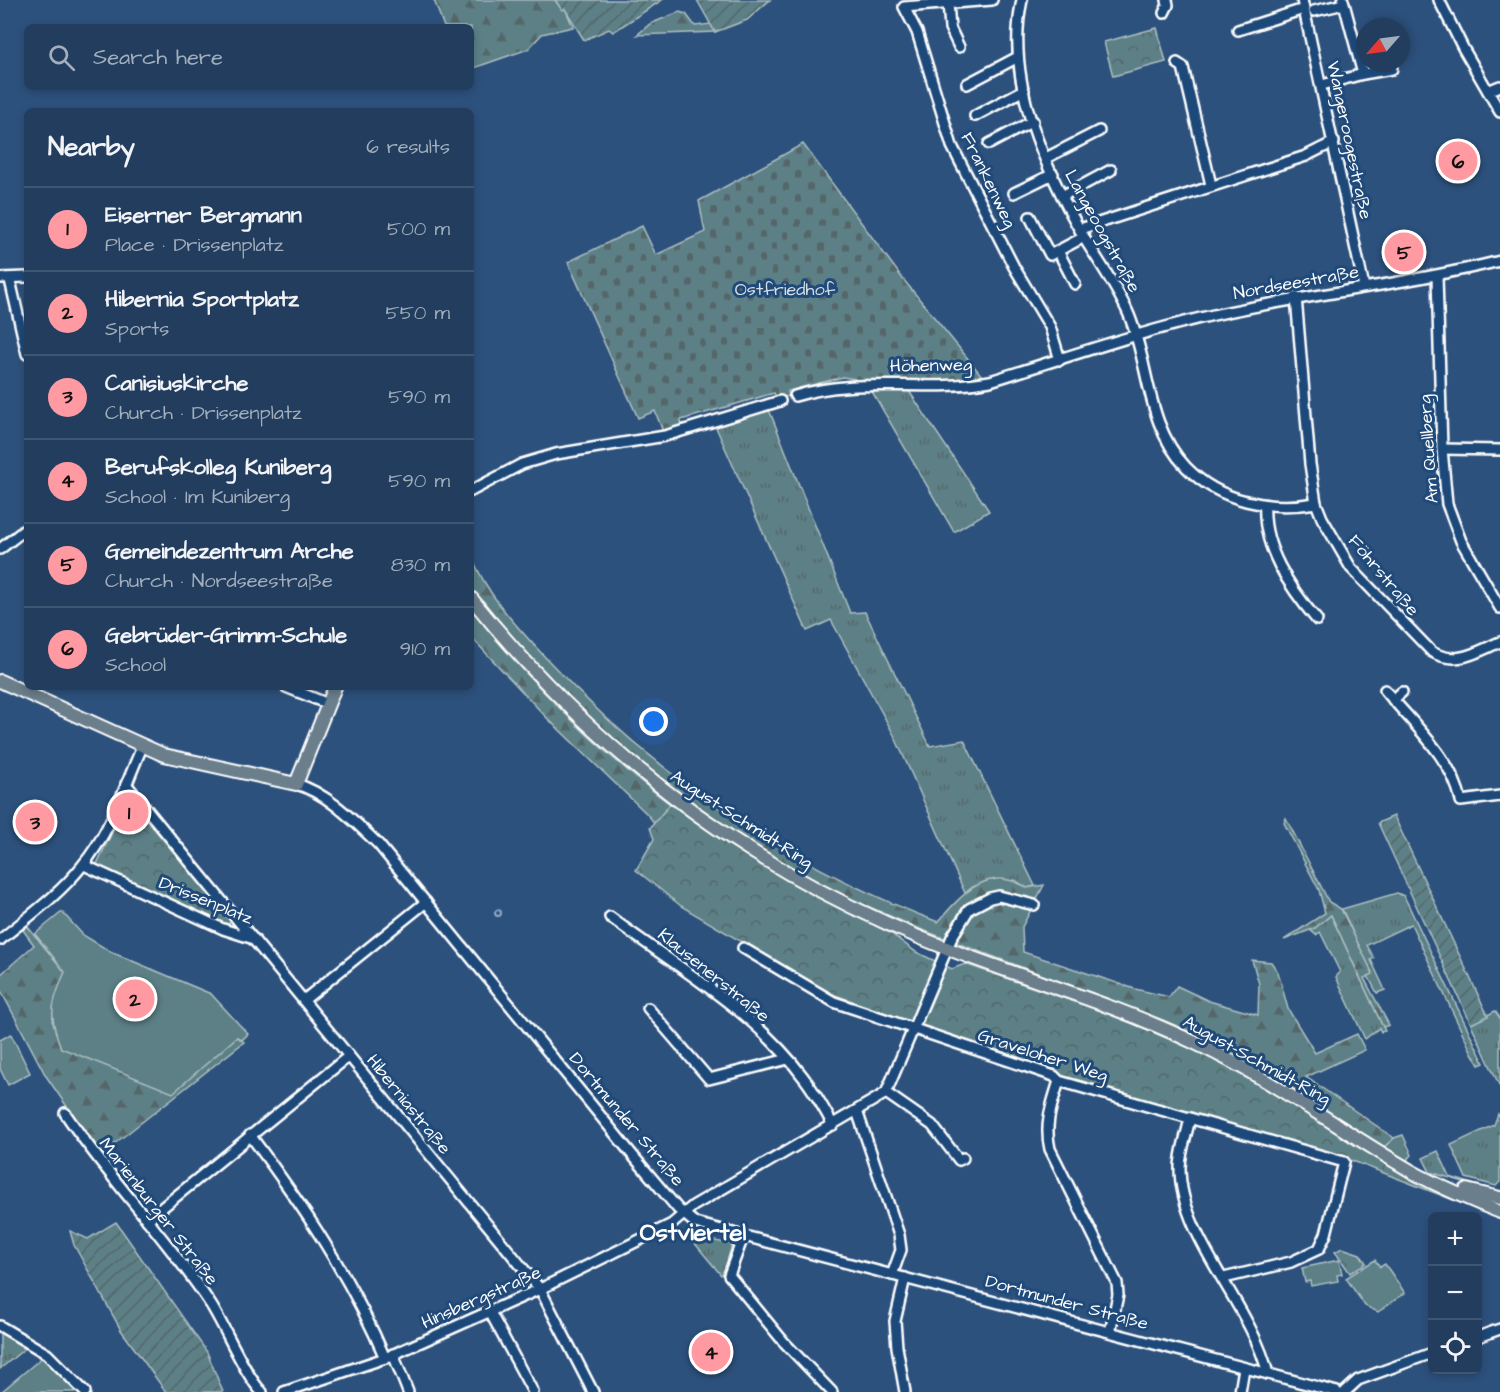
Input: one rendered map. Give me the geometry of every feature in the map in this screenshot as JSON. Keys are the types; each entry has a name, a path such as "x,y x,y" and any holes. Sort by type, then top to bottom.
{"main road":[{"name":"August-Schmidt-Ring","path":"474,602 508,645 593,731 694,814 810,885 886,923 1133,1016 1191,1041 1285,1092 1412,1171 1500,1212"},
{"name":"Dortmunder Straße","path":"0,681 164,755 296,784"},
{"path":"296,784 334,690"},
{"name":"August-Schmidt-Ring","path":"1438,1184 1500,1198"}],"street":[{"path":"959,47 950,28 948,3 992,0"},
{"name":"Langeoogstraße","path":"1022,0 1017,24 1018,57 1033,121 1062,196 1121,298 1136,337 1155,415 1175,454 1196,476 1228,496 1265,506 1316,503"},
{"path":"1164,13 1168,5 1167,0"},
{"path":"1439,0 1462,48 1500,112"},
{"path":"1238,30 1307,7 1343,2 1362,74"},
{"name":"Frankenweg","path":"948,3 904,7 917,32 952,146 1024,285 1050,327 1060,360"},
{"name":"Wangeroogestraße","path":"1307,7 1364,287"},
{"path":"967,84 1018,57"},
{"path":"1177,63 1183,67 1190,92 1211,185"},
{"path":"1322,85 1374,72"},
{"path":"1488,91 1500,86"},
{"path":"975,116 1024,90"},
{"path":"989,144 1033,121"},
{"path":"1046,158 1099,131"},
{"path":"1030,216 1050,255 1096,222 1113,219 1211,185 1306,156 1334,142"},
{"path":"1062,196 1111,170"},
{"path":"1014,192 1053,174"},
{"path":"1058,251 1075,284"},
{"name":"Nordseestraße","path":"1136,337 1196,319 1296,297 1437,276 1500,261"},
{"name":"Am Quellberg","path":"1437,276 1444,492 1451,519 1470,558 1500,608"},
{"path":"24,278 5,279 24,344"},
{"name":"Föhrstraße","path":"1296,297 1310,464 1316,503 1330,535 1352,568 1432,652 1442,658 1457,659 1500,642"},
{"name":"Höhenweg","path":"795,396 826,387 981,382 1136,337"},
{"path":"474,489 514,468 556,454 665,436 780,401"},
{"path":"1442,449 1500,450"},
{"path":"1265,506 1264,523 1270,547 1317,620"},
{"path":"0,549 24,530"},
{"path":"293,690 328,704"},
{"path":"1384,690 1443,760 1458,782 1461,801 1500,796"},
{"path":"1393,700 1402,692"},
{"path":"0,940 61,889 84,864 104,831 142,747"},
{"name":"Drissenplatz","path":"126,784 254,939"},
{"name":"Dortmunder Straße","path":"296,784 306,787 332,804 379,845 616,1136 684,1214 702,1226 1337,1392"},
{"name":"Drissenplatz","path":"84,864 223,929 254,939"},
{"path":"963,1158 959,1160 925,1119 886,1093 960,921 969,909 979,902 999,896 1034,905"},
{"path":"304,1000 426,902"},
{"name":"Klausenerstraße","path":"610,917 710,988 744,1016 804,1078 833,1125"},
{"name":"Hiberniastraße","path":"254,939 540,1289 593,1392"},
{"name":"Graveloher Weg","path":"743,948 834,1002 1054,1076 1059,1081 1344,1162 1326,1234 1319,1249 1291,1262 1224,1278"},
{"path":"648,1008 709,1079 788,1059"},
{"path":"147,1220 348,1056"},
{"path":"1059,1081 1048,1118 1047,1138 1050,1149 1117,1283 1118,1295 1110,1332"},
{"name":"Hinsbergstraße","path":"284,1392 389,1356 540,1289 668,1227 693,1206 886,1093"},
{"path":"857,1111 899,1235 901,1250 892,1275"},
{"name":"Marienburger Straße","path":"65,1113 97,1159 178,1257 212,1307 262,1392"},
{"path":"1190,1118 1180,1168 1184,1198 1203,1244 1252,1330 1268,1374"},
{"path":"250,1135 332,1251 408,1392"},
{"path":"743,1237 729,1275 755,1308 832,1392"},
{"path":"905,1278 895,1321 905,1392"},
{"path":"490,1312 533,1392"},
{"path":"0,1326 47,1354 85,1392"},
{"path":"1482,1336 1500,1329"},
{"path":"1345,1392 1358,1380 1428,1354"},
{"path":"1240,1392 1244,1368"}],"green space":[{"path":"434,0 555,0 562,9 565,8 573,27 542,34 528,49 474,68 474,24 443,24"},
{"path":"555,0 662,0 613,32 609,29 584,40 565,9 562,10"},
{"path":"697,0 770,0 747,20 715,32"},
{"path":"679,12 686,14 695,26 711,24 715,32 637,35 650,24"},
{"path":"1157,28 1166,62 1113,76 1104,42"},
{"name":"Ostfriedhof","path":"803,144 903,279 982,376 939,383 856,383 855,379 843,377 788,391 789,396 777,399 774,393 681,420 682,428 664,434 655,411 638,418 568,262 642,226 656,255 705,232 699,201"},
{"path":"870,388 907,388 989,511 954,532"},
{"path":"768,407 850,613 865,612 930,746 964,740 1035,886 1027,888 1015,880 974,886 965,893 894,735 831,620 807,631 714,423"},
{"path":"474,561 493,596 513,622 587,700 631,740 678,778 776,844 883,899 938,922 967,892 988,880 1013,881 1027,888 1044,885 1022,927 1023,952 1135,989 1169,997 1177,986 1209,1001 1258,1015 1259,984 1252,960 1271,962 1278,972 1288,1009 1315,1053 1357,1034 1365,1050 1306,1077 1394,1138 1383,1148 1284,1083 1206,1038 920,929 828,889 729,830 677,794 596,726 514,642 474,592"},
{"path":"474,613 555,703 617,762 650,789 739,850 890,933 663,844 652,820 646,813 546,717 474,640"},
{"path":"128,799 159,834 162,832 231,919 229,924 222,925 96,866"},
{"path":"670,804 717,836 805,889 890,933 916,952 952,969 965,964 1123,1019 1217,1060 1255,1081 1399,1171 1462,1201 1461,1203 1340,1156 1062,1076 824,991 681,906 636,870 654,839 650,828"},
{"path":"1394,816 1488,1016 1471,1024 1378,823"},
{"path":"1286,818 1329,902 1341,909 1373,974 1364,978 1389,1025 1383,1027 1331,915 1315,928 1284,940 1325,913 1319,890 1284,823"},
{"path":"1397,893 1404,896 1484,1063 1479,1065 1472,1053 1411,924 1367,945 1374,958 1371,960 1385,990 1377,993 1368,976 1372,974 1342,909"},
{"path":"62,912 83,935 111,952 211,994 248,1034 242,1040 237,1037 173,1093 61,1048 54,1027 53,1010 65,972 35,934"},
{"path":"1331,915 1385,1031 1381,1032 1379,1028 1365,1039 1336,977 1340,972 1320,932 1316,935 1310,930"},
{"path":"27,926 65,972 52,1020 61,1048 237,1037 244,1042 100,1155 46,1076 0,989 0,975 34,945 23,930"},
{"path":"1495,1011 1500,1018 1500,1087 1471,1024"},
{"path":"11,1034 30,1073 8,1085 0,1069 0,1040"},
{"path":"1498,1114 1500,1117 1500,1182 1496,1186 1466,1178 1451,1145 1494,1125"},
{"path":"1403,1135 1412,1155 1407,1160 1383,1148 1394,1138"},
{"path":"1438,1151 1450,1177 1498,1192 1430,1172 1423,1158"},
{"path":"116,1222 207,1352 223,1392 166,1392 121,1330 74,1245 70,1231 88,1239"},
{"path":"688,1232 710,1238 709,1240 732,1244 724,1273 721,1275 687,1234"},
{"path":"1342,1248 1360,1254 1366,1263 1350,1273 1335,1252"},
{"path":"1339,1260 1342,1274 1337,1275 1338,1281 1311,1286 1310,1281 1305,1282 1302,1268"},
{"path":"1375,1260 1380,1267 1385,1264 1405,1293 1378,1312 1365,1306 1346,1278"},
{"path":"0,1326 30,1344 0,1369"},
{"path":"45,1355 76,1392 1,1392"}],"waterway":[{"path":"498,910 501,913 498,916 495,913 498,910"}],"place":[{"name":"Gebrüder-Grimm-Schule","path":"1458,161"},
{"name":"Gemeindezentrum Arche","path":"1404,252"},
{"name":"Eiserner Bergmann","path":"129,812"},
{"name":"Canisiuskirche","path":"35,822"},
{"name":"Hibernia Sportplatz","path":"135,999"},
{"name":"Berufskolleg Kuniberg","path":"711,1352"}],"district":[{"name":"Ostviertel","path":"693,1232"}]}
